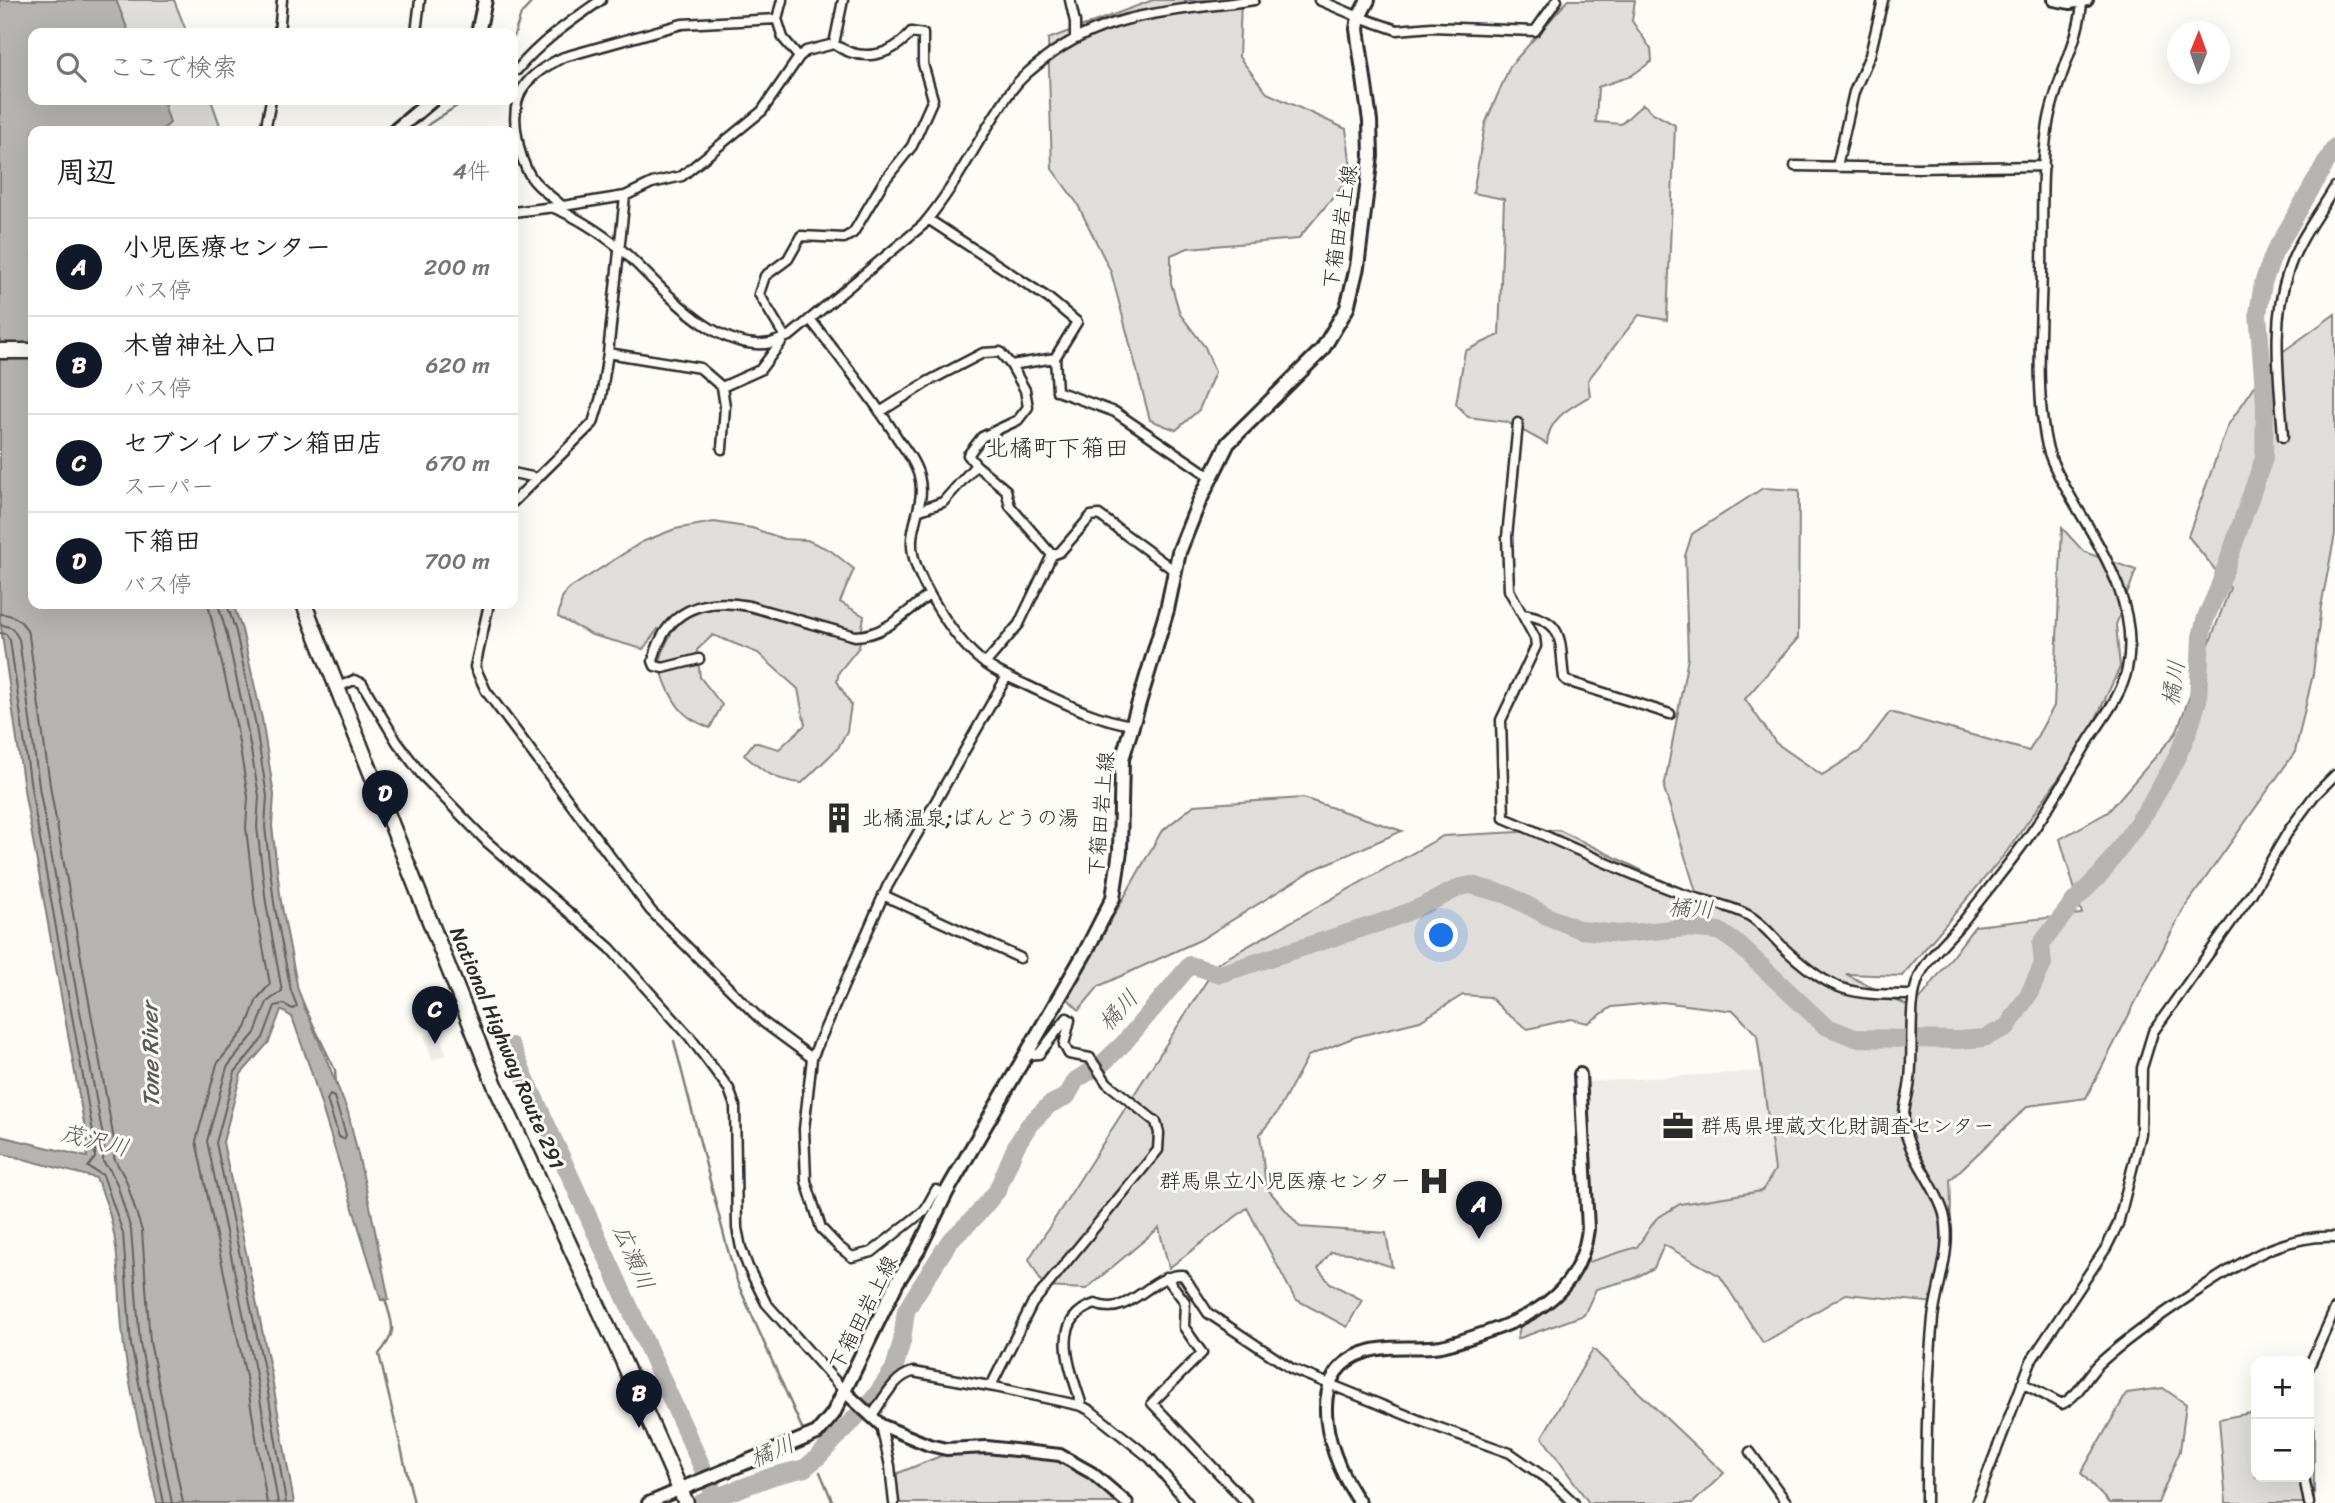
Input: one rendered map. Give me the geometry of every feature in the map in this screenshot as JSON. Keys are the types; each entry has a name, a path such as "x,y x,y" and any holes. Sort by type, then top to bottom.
{"highway":[{"path":"0,351 28,351"},
{"name":"National Highway Route 291","path":"306,609 495,1085 684,1498"}],"main road":[{"path":"479,28 485,0"},
{"name":"下箱田岩上線","path":"684,1498 699,1482 817,1433 833,1415 897,1282 918,1250 946,1193 1086,951 1113,898 1120,851 1122,759 1167,610 1179,552 1199,502 1228,443 1322,350 1347,308 1357,267 1371,156 1370,121 1357,29 1359,17 1368,0"},
{"path":"401,126 426,105"}],"street":[{"path":"279,28 282,0"},
{"path":"417,28 420,0"},
{"path":"518,66 565,24 601,0"},
{"path":"782,0 777,19 783,38 799,57"},
{"path":"834,44 843,0"},
{"path":"1070,0 1075,38"},
{"path":"551,207 573,216 619,248 698,321 714,332 747,342 770,343 791,335 928,219 954,183 1012,89 1028,71 1075,38 1123,19 1149,13 1254,0"},
{"path":"1319,0 1397,30 1432,27 1535,31 1557,0"},
{"path":"1838,166 1854,92 1870,55 1883,0"},
{"path":"1926,1503 1926,1425 1934,1314 1946,1241 1945,1216 1917,1162 1904,1125 1904,1106 1913,1047 1913,995 1920,973 2031,834 2062,788 2118,693 2127,669 2127,619 2120,593 2109,563 2066,488 2047,445 2040,380 2047,125 2083,0 2070,3 2054,0"},
{"path":"518,97 526,81 546,65 564,57 682,24 777,19"},
{"path":"518,211 625,196 652,183 682,176 762,111 806,51 834,44 846,52 865,57 886,52 911,32 923,34 923,64 933,99 912,146 884,181 853,233 844,238 800,236 788,259 765,276 759,294 785,337"},
{"path":"518,72 526,81"},
{"path":"266,126 270,105"},
{"path":"514,126 515,105"},
{"path":"518,157 531,178 563,206"},
{"path":"1795,166 2044,166"},
{"path":"2283,437 2279,359 2280,300 2288,269 2335,187"},
{"path":"518,497 593,423 601,397 608,353 625,196"},
{"path":"928,219 1048,298 1077,322 1055,358 1057,391 1115,412 1208,475"},
{"path":"810,319 880,412 914,464 922,492 911,543 917,570 929,595 969,649 985,664 1083,712 1106,721 1132,725"},
{"path":"722,387 760,370 785,337"},
{"path":"880,412 929,381 984,353 1000,352 1025,390 1028,407 1018,420 982,437 968,455 1006,490 1010,506 1052,555"},
{"path":"608,353 700,368 722,387 725,405 722,449"},
{"path":"1011,365 1055,358"},
{"path":"1518,423 1507,537 1509,590 1535,638 1536,646 1501,720 1504,818 1679,893 1730,907 1750,916 1786,950 1838,989 1858,994 1913,995"},
{"path":"919,510 943,502 976,464"},
{"path":"518,474 537,478"},
{"path":"985,664 1019,624 1052,555 1060,552 1091,516 1099,515 1175,572"},
{"path":"699,659 663,668 655,666 653,661 662,638 677,619 699,605 732,603 749,606 862,636 872,635 887,627 929,595"},
{"path":"488,609 475,667 478,679 486,691 651,911 763,1022 812,1058"},
{"path":"1523,614 1543,619 1557,630 1564,678 1567,681 1670,714"},
{"path":"946,1193 936,1190 925,1210 872,1252 852,1257 838,1246 821,1228 807,1181 804,1129 812,1058 883,895 1007,676"},
{"path":"339,687 355,680 362,682 397,742 422,775 487,842 610,948 713,1066 729,1089 735,1106 737,1228 747,1267 766,1303 855,1404 881,1425 929,1446 946,1449 987,1447 1060,1455 1092,1473 1127,1503"},
{"path":"1976,1503 2031,1360 2106,1248 2118,1224 2141,1134 2142,1068 2153,1032 2252,893 2289,830 2314,796 2335,775"},
{"path":"883,895 1020,957"},
{"path":"991,1386 1032,1304 1158,1150 1159,1133 1156,1122 1107,1083 1090,1058 1069,1054 1064,1045 1070,1020 1067,1018 1039,1055 1026,1055"},
{"path":"1360,1503 1334,1454 1326,1429 1326,1401 1330,1385 1340,1368 1366,1352 1440,1346 1519,1322 1542,1308 1560,1291 1581,1259 1588,1229 1580,1074"},
{"path":"2022,1383 2062,1404 2071,1400 2094,1367 2130,1336 2246,1259 2302,1238 2335,1237"},
{"path":"1082,1406 1066,1350 1070,1321 1088,1306 1095,1304 1103,1308 1124,1305 1166,1278 1183,1275 1208,1313 1292,1369 1426,1423 1510,1453 1554,1484 1574,1503"},
{"path":"1166,1278 1185,1302 1184,1327 1202,1353 1152,1403 1247,1503"},
{"path":"2314,1356 2335,1309"},
{"path":"869,1416 897,1380 905,1374 913,1373 991,1386 1082,1406 1150,1458 1188,1503"},
{"path":"881,1425 890,1466 894,1503"},
{"path":"1750,1452 1787,1503"},
{"path":"2305,1482 2309,1503"},
{"path":"648,1503 684,1498"}],"shaded area":[{"path":"116,0 174,0 185,28 127,28"},
{"path":"1153,0 1241,0 1239,57 1267,93 1346,129 1352,175 1298,239 1188,248 1171,255 1171,283 1180,314 1205,347 1215,372 1199,410 1176,430 1150,420 1111,272 1077,203 1052,169 1048,39"},
{"path":"1568,0 1635,0 1632,21 1651,49 1652,61 1631,76 1598,87 1596,122 1621,124 1643,104 1675,125 1667,320 1639,315 1588,380 1590,396 1561,415 1551,428 1547,444 1507,422 1468,417 1456,404 1465,351 1499,335 1504,199 1473,193 1485,124 1510,66"},
{"path":"164,105 213,105 220,126 166,126 169,123"},
{"path":"2335,314 2335,534 2321,607 2313,674 2295,752 2183,910 2086,1098 2028,1106 1950,1180 1949,1242 1936,1303 1846,1294 1763,1343 1720,1276 1664,1245 1654,1268 1633,1279 1596,1289 1584,1315 1517,1339 1521,1324 1546,1312 1563,1297 1585,1263 1637,1247 1656,1219 1680,1204 1762,1191 1775,1170 1757,1035 1734,1011 1662,1002 1612,1007 1588,1023 1571,1019 1528,1029 1490,997 1463,995 1420,1021 1355,1037 1308,1056 1277,1113 1260,1134 1266,1187 1300,1227 1386,1233 1392,1267 1350,1253 1331,1252 1318,1269 1330,1283 1362,1300 1347,1327 1295,1299 1247,1208 1169,1268 1159,1228 1086,1289 1044,1287 1029,1259 1218,963 1443,836 1559,830 1719,908 1696,892 1664,788 1688,658 1685,556 1692,534 1763,488 1799,490 1798,638 1745,699 1776,743 1822,775 1860,751 1890,712 2029,751 2054,706 2062,528 2084,552 2136,570 2116,625 2120,667 2086,740 2005,854 1902,976 1846,974 1913,1009 1975,926 2082,914 2060,839 2108,812 2176,733 2230,588 2188,536 2228,425 2274,358"},
{"path":"714,522 752,528 784,539 807,540 830,550 854,569 840,602 864,616 859,647 839,672 837,681 851,705 847,731 838,748 802,783 771,775 744,755 754,742 779,749 805,725 798,689 758,653 713,635 697,650 700,677 722,705 710,728 684,713 666,684 661,660 671,634 658,629 643,649 592,635 558,617 562,598 567,590 642,542 675,529"},
{"path":"1303,798 1402,831 1313,870 1200,940 1099,986 1079,1010 1067,998 1161,832 1194,805"},
{"path":"437,1031 447,1055 432,1060 424,1035"},
{"name":"群馬県埋蔵文化財調査センター","path":"1762,1071 1775,1170 1762,1191 1680,1204 1656,1219 1637,1247 1585,1263 1592,1243 1586,1082"},
{"path":"1593,1349 1724,1473 1693,1503 1589,1503 1542,1437"},
{"path":"2163,1388 2186,1404 2180,1451 2158,1503 2109,1503 2081,1473 2127,1393"},
{"path":"2251,1413 2251,1482 2314,1482 2314,1503 2226,1503 2219,1419"},
{"path":"989,1451 1058,1459 1090,1478 1121,1503 899,1503 896,1474 943,1455"}],"water":[{"path":"0,0 116,0 127,28 28,28 28,105 165,105 170,123 167,126 28,126 28,609 235,609 242,630 262,719 274,795 272,826 281,902 298,990 348,1112 389,1300 381,1300 292,1017 281,1010 269,1042 241,1074 223,1142 271,1373 294,1503 157,1503 127,1366 115,1240 105,1199 96,1178 0,1153 0,1136 87,1157 88,1145 25,796 0,621"}],"waterway":[{"path":"517,28 521,14 534,0"},
{"path":"428,126 458,105"},
{"name":"橘川","path":"701,1503 773,1476 805,1468 874,1398 894,1369 902,1341 906,1311 949,1242 997,1191 1016,1146 1029,1125 1049,1105 1067,1096 1076,1080 1103,1063 1123,1044 1190,965 1220,974 1385,921 1460,887 1471,885 1508,895 1549,917 1581,930 1619,934 1685,928 1719,931 1739,945 1825,1026 1855,1038 1958,1040 1984,1038 2007,1027 2029,994 2043,964 2041,944 2075,900 2102,873 2149,807 2189,730 2198,700 2201,637 2206,617 2264,458 2265,404 2258,313 2263,283 2274,253 2335,147"},
{"path":"303,1004 335,1070 336,1085"},
{"path":"674,1041 738,1284 805,1435"},
{"name":"広瀬川","path":"511,1046 712,1489"},
{"path":"385,1299 392,1328 389,1340 379,1354 414,1503"},
{"path":"820,1472 833,1503"}],"place":[{"name":"北橘温泉;ばんどうの湯","path":"839,818"},
{"name":"下箱田","path":"385,828"},
{"name":"セブンイレブン箱田店","path":"435,1044"},
{"name":"群馬県埋蔵文化財調査センター","path":"1678,1126"},
{"name":"群馬県立小児医療センター","path":"1434,1181"},
{"name":"小児医療センター","path":"1479,1239"},
{"name":"木曽神社入口","path":"639,1428"}],"district":[{"name":"北橘町下箱田","path":"1057,448"}],"water label":[{"name":"Tone River","path":"150,1055"},
{"name":"茂沢川","path":"95,1140"}]}
